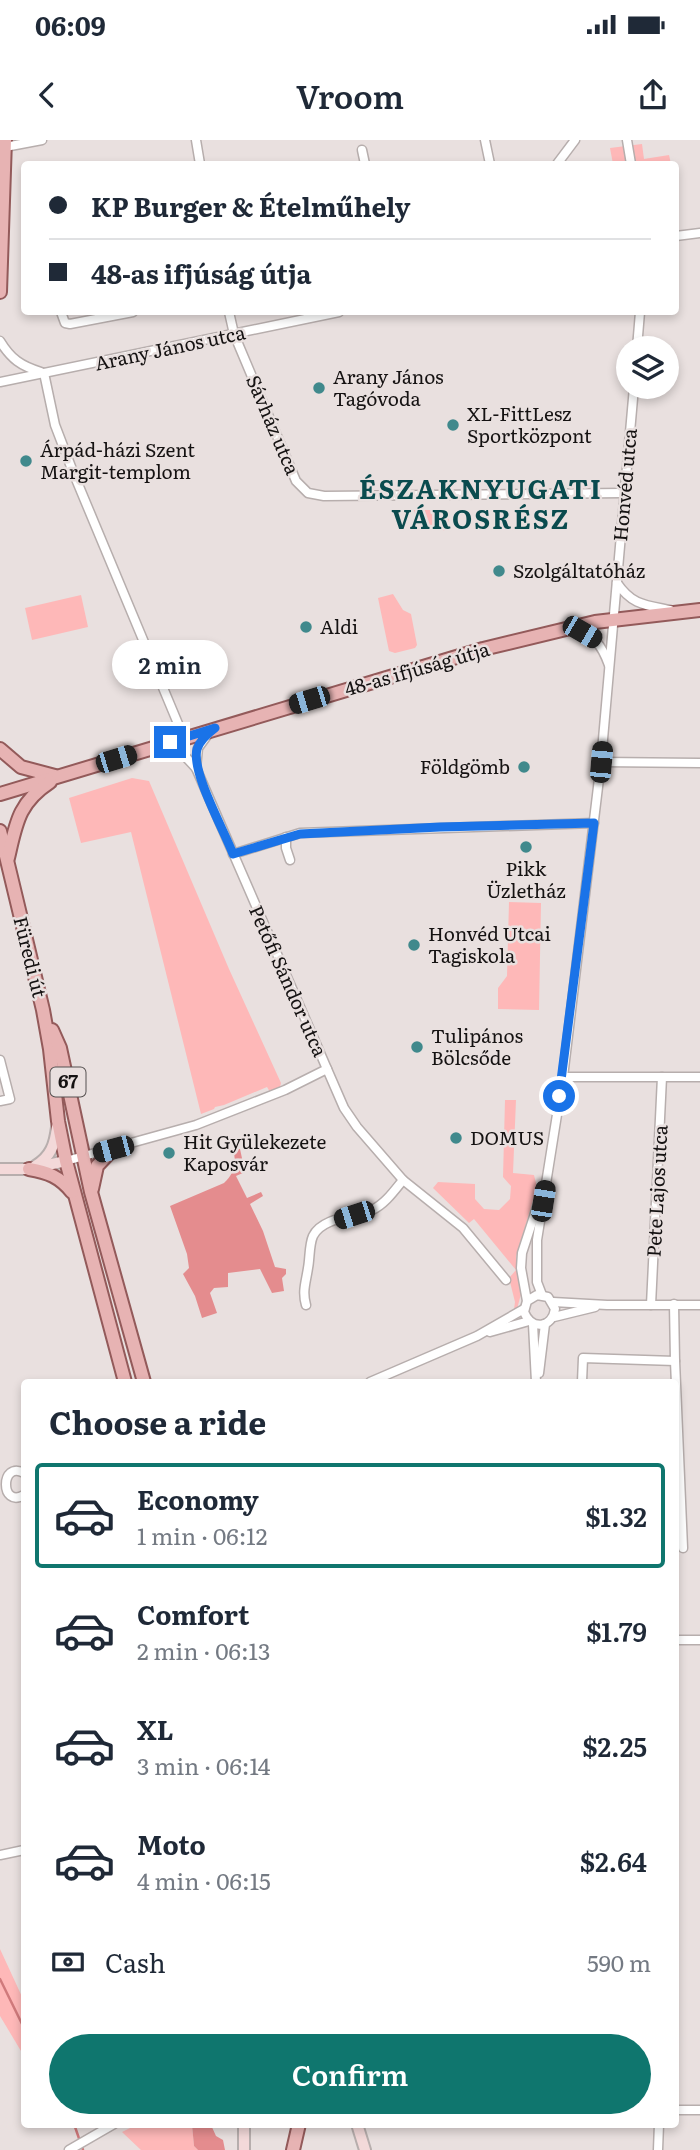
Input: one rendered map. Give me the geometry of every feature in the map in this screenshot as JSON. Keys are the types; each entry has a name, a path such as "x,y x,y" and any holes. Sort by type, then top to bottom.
{"main road":[{"path":"0,292 5,144"},
{"name":"48-as ifjúság útja","path":"0,794 483,649 560,629 614,619 700,610"},
{"path":"0,749 21,767 59,777"},
{"path":"3,858 21,810 31,797 59,777"},
{"name":"67","path":"0,831 3,858"},
{"name":"Füredi út","path":"3,858 43,1010 66,1161"},
{"name":"Füredi út","path":"43,1010 60,1048 83,1157"},
{"path":"91,1192 97,1167 113,1149"},
{"name":"67","path":"83,1157 143,1379"},
{"name":"67","path":"66,1161 124,1379"},
{"path":"29,1169 55,1176 75,1195"},
{"path":"293,2150 298,2129"}],"street":[{"path":"5,144 42,140"},
{"path":"196,140 200,161"},
{"path":"485,140 489,161"},
{"path":"559,161 575,140"},
{"path":"627,140 630,161"},
{"path":"362,149 364,161"},
{"path":"679,241 696,234"},
{"path":"62,315 65,323 70,324 117,315"},
{"name":"Sávház utca","path":"230,315 234,334 296,481 308,492 324,496 623,492"},
{"name":"Arany János utca","path":"0,382 325,315"},
{"path":"638,336 640,315"},
{"path":"0,341 8,355 21,366 44,373 55,425 73,472 184,738"},
{"name":"Honvéd utca","path":"542,1295 537,1282 537,1240 563,1077 601,762 633,399"},
{"path":"617,583 625,596 637,603 678,612"},
{"path":"560,629 582,632 595,639 603,649 610,667"},
{"path":"196,768 198,748 206,735 215,728"},
{"path":"156,747 182,753 196,768"},
{"path":"601,762 700,763"},
{"name":"Petőfi Sándor utca","path":"196,768 344,1108 403,1180 463,1228 506,1280"},
{"path":"233,854 300,834 594,823"},
{"path":"286,836 290,860"},
{"path":"0,1060 10,1099 0,1101"},
{"path":"0,1169 29,1169 83,1157 222,1116 327,1069"},
{"path":"563,1077 700,1077"},
{"name":"Pete Lajos utca","path":"651,1305 662,1077"},
{"path":"29,1169 43,1162 51,1151 58,1121"},
{"path":"306,1305 302,1292 315,1232 323,1225 372,1209 382,1203 403,1180"},
{"name":"Honvéd utca","path":"526,1305 521,1268 525,1239 546,1182"},
{"path":"377,1379 477,1336 526,1305 534,1296 542,1295 553,1302 607,1305 700,1305"},
{"path":"553,1302 554,1317"},
{"path":"674,1304 675,1379"},
{"path":"526,1305 531,1323 537,1379"},
{"path":"477,1336 531,1323 545,1324 554,1317 607,1305"},
{"path":"537,1379 545,1324"},
{"path":"582,1379 583,1357 675,1361"},
{"path":"21,1472 9,1472 4,1477 2,1490 14,1498 21,1496"},
{"path":"679,1486 683,1548"},
{"path":"679,1640 700,1640"},
{"path":"0,1855 21,1851"},
{"path":"679,2109 700,2110"},
{"path":"73,2148 107,2128"},
{"path":"244,2128 244,2150"},
{"path":"359,2128 365,2150"},
{"path":"658,2150 659,2128"}],"shaded area":[{"path":"642,144 644,159 669,155 670,161 612,161 610,148"},
{"path":"414,510 449,510 449,531 414,531"},
{"path":"393,594 403,610 411,614 417,645 415,648 395,653 389,651 378,598"},
{"path":"81,595 88,627 32,640 25,608"},
{"path":"132,778 149,781 281,1083 280,1087 270,1092 267,1087 201,1114 131,832 81,843 69,798"},
{"path":"509,902 541,903 539,1010 498,1009 498,988 507,976"},
{"path":"505,1100 516,1100 513,1173 534,1175 537,1187 516,1257 521,1294 517,1309 514,1309 515,1302 509,1278 516,1270 474,1219 469,1223 433,1188 438,1182 475,1184 475,1199 484,1209 499,1210 510,1199 511,1186 503,1177"},
{"path":"240,1149 245,1172 236,1176 247,1198 261,1192 263,1196 250,1204 263,1231 275,1267 286,1269 282,1278 284,1291 272,1293 260,1269 228,1273 228,1287 214,1288 210,1293 217,1313 202,1318 195,1296 183,1274 189,1268 187,1254 170,1206 224,1183 234,1168 233,1150"},
{"path":"0,1949 21,1994 21,2051 0,2016"},
{"path":"130,2128 192,2128 194,2146 198,2150 141,2150 122,2132"},
{"path":"192,2128 212,2128 216,2136 223,2140 225,2150 198,2150 194,2146"}],"waterway":[{"path":"0,1979 21,2022"},
{"path":"75,2128 83,2150"}],"place":[{"name":"Arany János Tagóvoda","path":"319,388"},
{"name":"XL-FittLesz Sportközpont","path":"453,425"},
{"name":"Árpád-házi Szent Margit-templom","path":"26,461"},
{"name":"Szolgáltatóház","path":"499,571"},
{"name":"Aldi","path":"306,627"},
{"name":"Földgömb","path":"524,767"},
{"name":"Pikk Üzletház","path":"526,847"},
{"name":"Honvéd Utcai Tagiskola","path":"414,945"},
{"name":"Tulipános Bölcsőde","path":"417,1047"},
{"name":"DOMUS","path":"456,1138"},
{"name":"Hit Gyülekezete Kaposvár","path":"169,1153"}],"district":[{"name":"ÉSZAKNYUGATI VÁROSRÉSZ","path":"481,505"}],"route":[{"path":"170,742 215,728 201,741 196,768 233,854 300,834 594,823 559,1096"}]}
